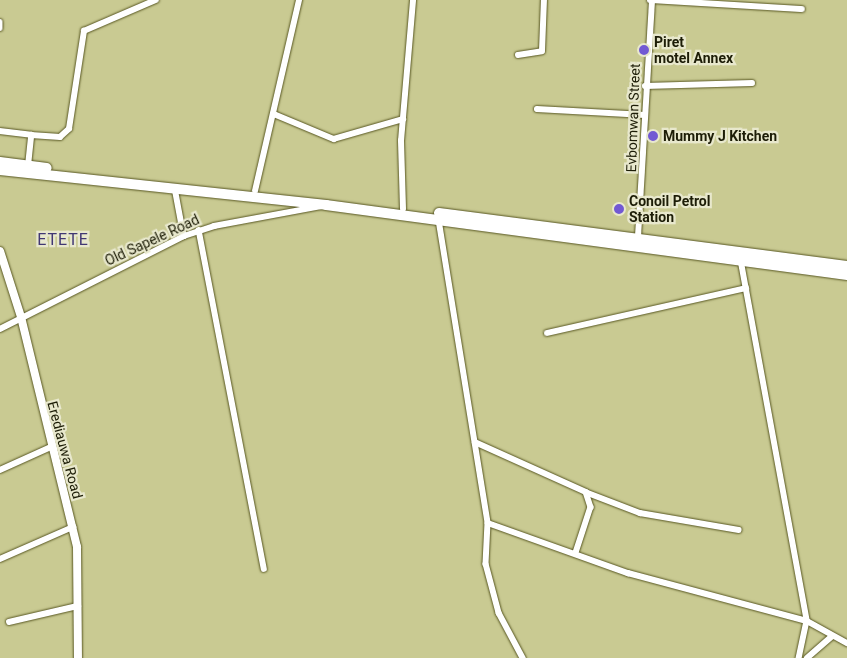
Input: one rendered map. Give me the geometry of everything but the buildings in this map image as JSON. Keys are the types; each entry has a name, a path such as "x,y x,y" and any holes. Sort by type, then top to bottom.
{"highway":[{"path":"0,162 403,208 638,237 847,266"},
{"path":"0,170 326,205 740,258 847,275"}],"street":[{"path":"0,130 60,137 68,129 84,31 156,0"},
{"path":"255,191 299,0"},
{"path":"403,208 403,119 412,0"},
{"path":"518,55 542,51 544,0"},
{"name":"Evbomwan Street","path":"638,237 651,0 802,9"},
{"path":"0,22 0,28"},
{"path":"645,86 752,83"},
{"path":"537,108 644,115"},
{"path":"274,114 340,139 403,119"},
{"path":"28,166 31,135"},
{"path":"175,188 184,236"},
{"name":"Old Sapele Road","path":"0,329 198,230 326,205"},
{"path":"438,220 488,523 486,564 500,613 523,658"},
{"path":"198,230 264,569"},
{"name":"Erediauwa Road","path":"0,252 21,317 51,447 73,527 78,606 78,658"},
{"path":"740,258 807,621 799,658"},
{"path":"547,333 746,288"},
{"path":"475,442 640,514 739,530"},
{"path":"0,470 51,447"},
{"path":"576,553 591,507 586,492"},
{"path":"488,523 638,576 807,621 831,637 847,643"},
{"path":"0,559 73,527"},
{"path":"9,622 78,606"},
{"path":"807,658 831,637"}],"place":[{"name":"Piret motel Annex","path":"644,50"},
{"name":"Mummy J Kitchen","path":"653,136"},
{"name":"Conoil Petrol Station","path":"619,209"}],"district":[{"name":"ETETE","path":"63,240"}]}
